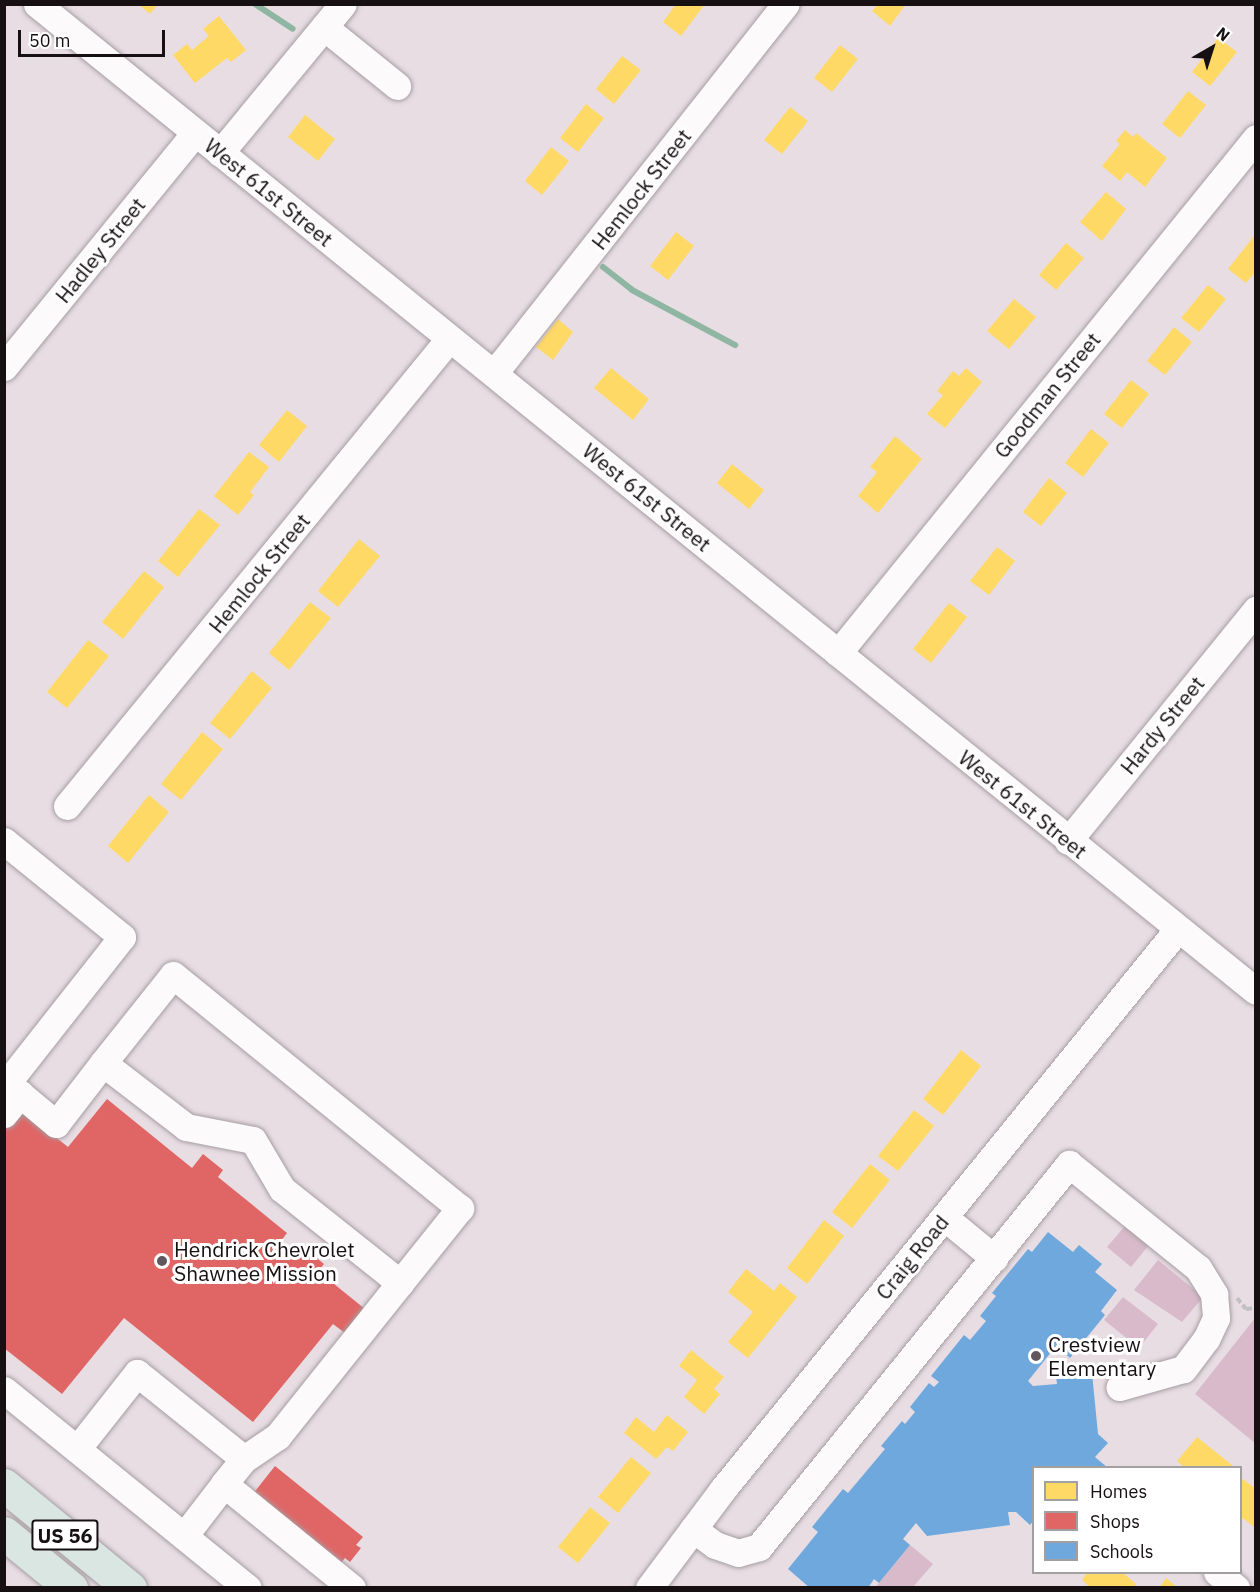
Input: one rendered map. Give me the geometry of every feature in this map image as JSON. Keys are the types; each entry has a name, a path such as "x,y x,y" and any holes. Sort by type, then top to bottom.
{"highway":[{"name":"US 56","path":"4,1485 130,1587"},
{"name":"US 56","path":"4,1533 71,1587"}],"street":[{"name":"West 61st Street","path":"37,4 449,339 495,372 1068,841 1256,991"},
{"path":"220,153 343,4"},
{"name":"Hemlock Street","path":"495,372 786,4"},
{"path":"324,27 397,86"},
{"name":"Hadley Street","path":"4,367 195,133"},
{"name":"Goodman Street","path":"838,653 1256,138"},
{"name":"Hemlock Street","path":"68,806 449,339"},
{"name":"Hardy Street","path":"1068,841 1256,610"},
{"path":"4,841 122,937 7,1083 12,1104 56,1124 173,975 460,1208 278,1436 244,1459 184,1536"},
{"name":"Craig Road","path":"649,1587 693,1529 1178,929"},
{"path":"104,1063 186,1127 253,1140 282,1189 400,1283"},
{"path":"693,1529 715,1545 738,1553 759,1547 1069,1164 1198,1269 1214,1294 1216,1318 1206,1339 1183,1369 1120,1388"},
{"path":"944,1217 994,1258"},
{"path":"77,1449 137,1373 244,1459"},
{"path":"4,1390 248,1587"},
{"path":"224,1484 352,1587"},
{"path":"1220,1574 1236,1587"}],"shaded area":[{"path":"1125,1226 1149,1245 1131,1267 1107,1247"},
{"path":"1158,1260 1203,1297 1182,1322 1134,1290"},
{"path":"1123,1297 1158,1324 1139,1348 1104,1320"},
{"path":"1255,1318 1255,1443 1195,1394"},
{"path":"910,1545 933,1564 913,1587 876,1587"}],"building: Homes":[{"path":"138,4 158,4 150,14"},
{"path":"676,4 705,4 681,36 663,22"},
{"path":"878,4 906,4 890,26 872,11"},
{"path":"219,16 246,50 231,62 227,58 195,83 173,55 187,44 192,50 209,36 203,29"},
{"path":"1218,38 1237,52 1210,86 1192,72"},
{"path":"840,45 858,59 832,92 814,78"},
{"path":"622,56 641,70 614,104 596,89"},
{"path":"1188,91 1206,105 1180,138 1162,124"},
{"path":"586,104 604,118 578,152 560,138"},
{"path":"790,107 808,121 782,154 764,140"},
{"path":"305,115 335,139 318,161 288,137"},
{"path":"1125,130 1133,137 1136,133 1167,158 1145,187 1127,172 1120,181 1102,166 1120,144 1116,141"},
{"path":"551,147 569,161 542,195 525,181"},
{"path":"1106,192 1126,209 1102,241 1080,222"},
{"path":"676,232 694,246 668,280 650,266"},
{"path":"1254,236 1256,271 1246,283 1228,269"},
{"path":"1066,243 1084,258 1056,290 1039,275"},
{"path":"1208,285 1226,299 1199,332 1181,318"},
{"path":"1014,299 1036,317 1009,349 987,331"},
{"path":"558,319 573,332 553,360 536,347"},
{"path":"1174,327 1192,342 1165,375 1147,361"},
{"path":"611,368 649,399 633,420 594,388"},
{"path":"966,368 982,382 945,428 927,414 943,395 937,391 953,371 959,376"},
{"path":"1131,380 1149,394 1122,428 1104,414"},
{"path":"287,410 307,426 279,462 259,445"},
{"path":"1091,429 1109,443 1083,477 1065,463"},
{"path":"895,436 922,459 878,513 858,496 877,472 870,467"},
{"path":"249,452 269,467 250,492 254,495 238,515 214,496"},
{"path":"732,464 764,490 749,509 717,483"},
{"path":"1049,478 1067,493 1041,526 1023,512"},
{"path":"199,509 220,525 178,577 158,561"},
{"path":"359,539 380,556 338,607 318,591"},
{"path":"997,547 1015,561 989,595 970,581"},
{"path":"144,571 164,587 123,639 102,622"},
{"path":"310,602 331,618 289,670 269,653"},
{"path":"949,603 967,617 931,663 913,649"},
{"path":"88,640 109,656 67,708 47,692"},
{"path":"252,671 272,688 230,739 210,723"},
{"path":"202,732 223,749 181,800 161,784"},
{"path":"149,795 169,812 128,863 108,846"},
{"path":"961,1050 981,1066 943,1115 923,1099"},
{"path":"914,1110 934,1126 898,1171 878,1156"},
{"path":"870,1164 890,1180 852,1228 832,1212"},
{"path":"824,1220 844,1236 807,1284 787,1268"},
{"path":"746,1269 774,1291 780,1283 797,1297 748,1358 728,1342 753,1312 728,1292"},
{"path":"691,1350 724,1377 714,1389 720,1394 704,1414 684,1397 697,1380 679,1366"},
{"path":"667,1415 688,1432 673,1451 667,1447 656,1459 624,1433 636,1417 654,1432"},
{"path":"1197,1437 1233,1466 1183,1466 1177,1461"},
{"path":"631,1457 651,1473 618,1513 598,1497"},
{"path":"1242,1478 1256,1489 1254,1527 1242,1518"},
{"path":"590,1507 610,1523 578,1563 558,1547"},
{"path":"1086,1574 1124,1574 1136,1584 1134,1588 1091,1588 1082,1580"},
{"path":"1166,1578 1178,1588 1159,1588"}],"building: Shops":[{"name":"Hendrick Chevrolet Shawnee Mission","path":"4,1096 68,1147 107,1099 192,1168 203,1154 223,1170 218,1177 287,1233 281,1241 301,1257 307,1250 324,1264 318,1271 365,1309 345,1333 333,1324 253,1422 124,1318 62,1394 4,1348"},
{"path":"275,1466 363,1537 356,1545 361,1548 350,1562 345,1558 339,1565 252,1495"}],"building: Schools":[{"name":"Crestview Elementary","path":"1048,1232 1073,1252 1079,1245 1102,1264 1095,1272 1117,1290 1101,1311 1105,1315 1070,1358 1056,1346 1028,1381 1033,1386 1057,1384 1056,1376 1092,1373 1098,1434 1108,1443 1095,1457 1106,1466 1032,1466 1032,1522 1030,1525 1016,1512 1008,1512 1010,1525 927,1536 916,1523 903,1539 910,1545 879,1583 874,1579 868,1588 810,1588 788,1569 818,1532 812,1527 843,1489 848,1493 885,1449 881,1446 902,1421 905,1424 915,1412 910,1407 929,1383 934,1387 939,1382 931,1376 964,1335 970,1340 986,1321 980,1316 996,1296 992,1293 1028,1249 1032,1252"}],"waterway":[{"path":"255,4 293,29"},
{"path":"603,267 632,290 735,345"}],"place":[{"name":"Hendrick Chevrolet Shawnee Mission","path":"162,1261"},
{"name":"Crestview Elementary","path":"1036,1356"}]}
